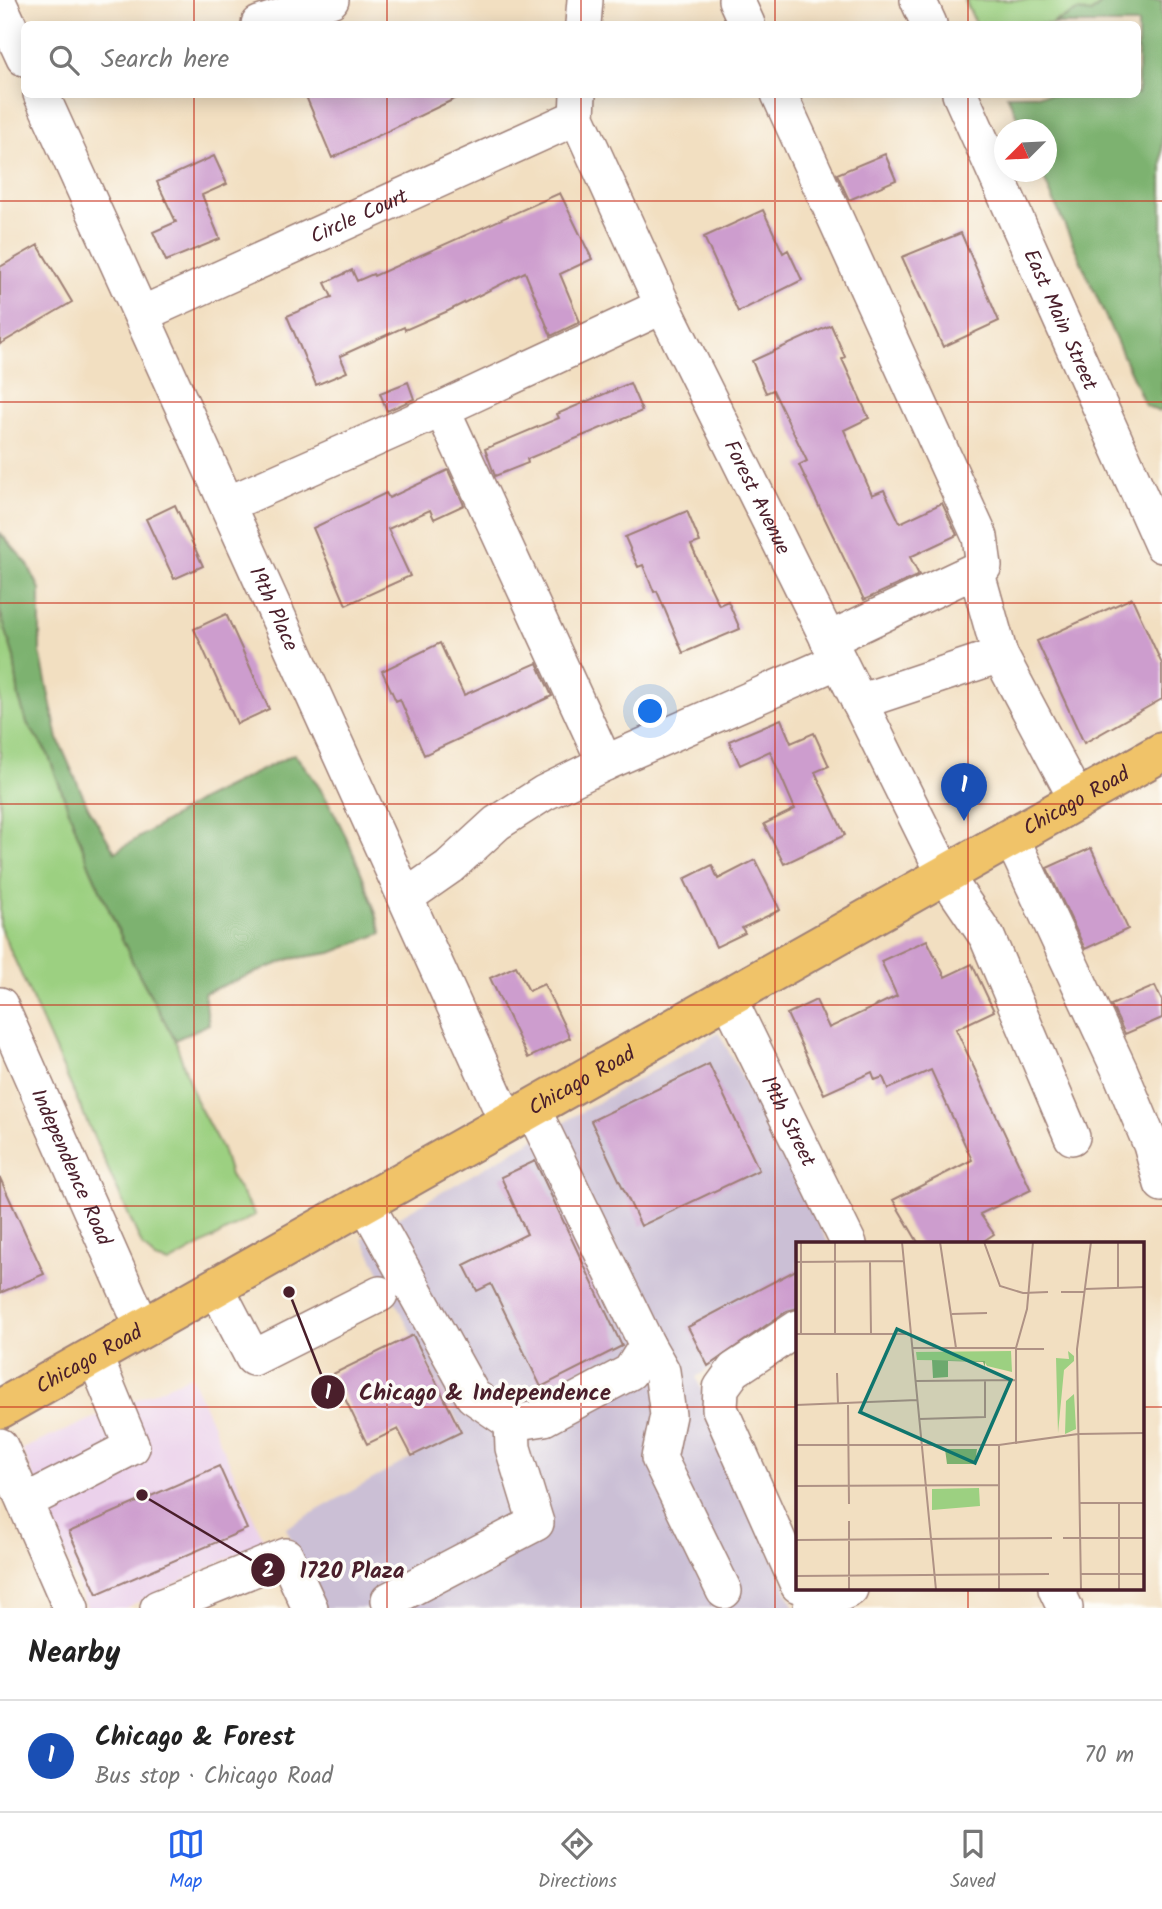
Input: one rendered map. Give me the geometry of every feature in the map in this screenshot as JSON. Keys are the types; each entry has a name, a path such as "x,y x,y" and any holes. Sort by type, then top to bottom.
{"main road":[{"name":"Chicago Road","path":"0,1409 1162,752"}],"street":[{"path":"268,21 331,0"},
{"path":"583,21 585,0"},
{"path":"736,0 746,21"},
{"path":"918,0 928,21"},
{"path":"0,6 21,52"},
{"name":"19th Place","path":"43,98 406,897 519,1115 662,1371 668,1415 659,1458 724,1591"},
{"path":"406,897 450,867 497,822 544,793 833,650 984,566 980,537 781,98"},
{"name":"East Main Street","path":"962,98 1162,545"},
{"name":"Circle Court","path":"142,314 578,106"},
{"name":"Forest Avenue","path":"578,106 663,306 945,874 987,937 1072,1137"},
{"path":"228,504 442,409 663,306"},
{"path":"442,409 605,763"},
{"path":"976,570 1000,655 1077,800"},
{"path":"859,702 1000,655"},
{"path":"1011,837 1120,1071 1151,1145 1162,1184"},
{"name":"19th Street","path":"728,997 848,1242"},
{"name":"Independence Road","path":"0,1005 143,1328"},
{"path":"365,1202 473,1396 512,1423 544,1418 630,1372 647,1345"},
{"path":"216,1286 253,1358 380,1294"},
{"path":"796,1329 734,1370 721,1388 720,1409 796,1580"},
{"path":"25,1502 132,1447 94,1355"},
{"path":"389,1600 536,1523 513,1448 512,1423"},
{"path":"0,1446 71,1608"},
{"path":"158,1608 286,1556 310,1608"},
{"path":"801,1590 810,1608 848,1590"},
{"path":"1056,1590 1065,1608"}],"shaded area":[{"path":"719,1033 828,1242 796,1242 796,1314 696,1377 794,1608 321,1608 286,1528 462,1429 362,1238"},
{"path":"191,1376 264,1541 125,1608 87,1608 22,1449"}],"green space":[{"path":"965,0 1105,0 1091,13 1055,21 975,21"},
{"path":"1105,0 1162,0 1162,410 1159,412 1145,405 1045,182 1057,182 1057,119 1018,119 1008,98 1141,98 1141,21 1058,21 1077,11 1091,13"},
{"path":"0,533 27,563 40,589 40,652 58,739 88,807 115,852 201,800 294,754 322,792 347,838 382,933 331,953 290,959 204,993 209,1024 175,1040 133,963 90,867 48,754 27,723 19,698 14,657 0,611"},
{"path":"0,611 14,657 19,698 27,723 48,754 90,867 133,963 175,1040 195,1099 222,1149 230,1175 255,1215 169,1263 155,1259 142,1245 0,927"}],"building":[{"path":"307,98 457,98 332,158"},
{"path":"885,154 896,180 849,200 837,174"},
{"path":"214,156 227,184 202,195 220,239 166,261 153,232 176,222 157,182"},
{"path":"560,193 592,259 560,274 580,322 551,336 525,272 448,311 405,330 404,327 340,356 347,372 316,385 287,316 332,297 325,283 352,270 357,281 373,274 374,276"},
{"path":"763,210 783,253 788,250 802,280 738,312 704,237"},
{"path":"961,233 999,321 943,347 902,257"},
{"path":"38,245 72,302 0,344 0,267"},
{"path":"831,325 845,357 842,359 869,418 844,430 872,495 884,490 900,523 942,503 957,535 910,557 919,575 864,600 799,465 807,461 773,390 766,393 752,361"},
{"path":"408,382 414,399 387,411 380,393"},
{"path":"630,383 642,411 527,459 528,463 495,476 485,449 559,418 557,414"},
{"path":"448,470 464,505 434,519 430,510 388,529 410,576 346,605 313,528 386,493 389,498"},
{"path":"175,505 203,566 174,579 146,519"},
{"path":"687,511 700,542 691,545 703,572 719,605 728,601 740,629 683,653 657,591 654,592 643,565 638,567 625,537"},
{"path":"1132,598 1162,664 1162,699 1084,743 1037,641"},
{"path":"226,614 269,709 237,724 194,629"},
{"path":"440,643 464,695 537,663 552,696 424,755 400,699 396,701 382,671"},
{"path":"781,719 791,743 814,733 829,766 815,772 845,835 784,864 764,824 795,809 770,751 740,765 729,741"},
{"path":"1091,848 1128,929 1085,949 1047,868"},
{"path":"755,860 780,910 742,928 745,933 716,947 684,879 712,865 718,879"},
{"path":"927,940 945,977 972,964 994,1011 956,1029 1031,1190 980,1214 994,1234 982,1242 918,1242 893,1200 972,1160 931,1070 888,1089 883,1077 875,1080 872,1072 824,1094 787,1014 816,1000 829,1028 897,996 881,961"},
{"path":"516,966 529,991 544,984 570,1038 528,1058 490,978"},
{"path":"1155,986 1162,1001 1162,1018 1125,1034 1111,1005"},
{"path":"709,1064 759,1170 641,1226 591,1121"},
{"path":"535,1161 622,1346 541,1387 491,1284 477,1291 464,1265 527,1234 501,1177"},
{"path":"0,1178 44,1274 0,1293"},
{"path":"796,1270 796,1309 787,1311 708,1366 688,1327"},
{"path":"413,1335 461,1432 412,1456 398,1429 367,1444 333,1374"},
{"path":"219,1466 247,1529 97,1594 69,1532"}],"place":[{"name":"Chicago & Forest","path":"964,821"},
{"name":"Chicago & Independence","path":"289,1292"},
{"name":"1720 Plaza","path":"142,1495"}]}
